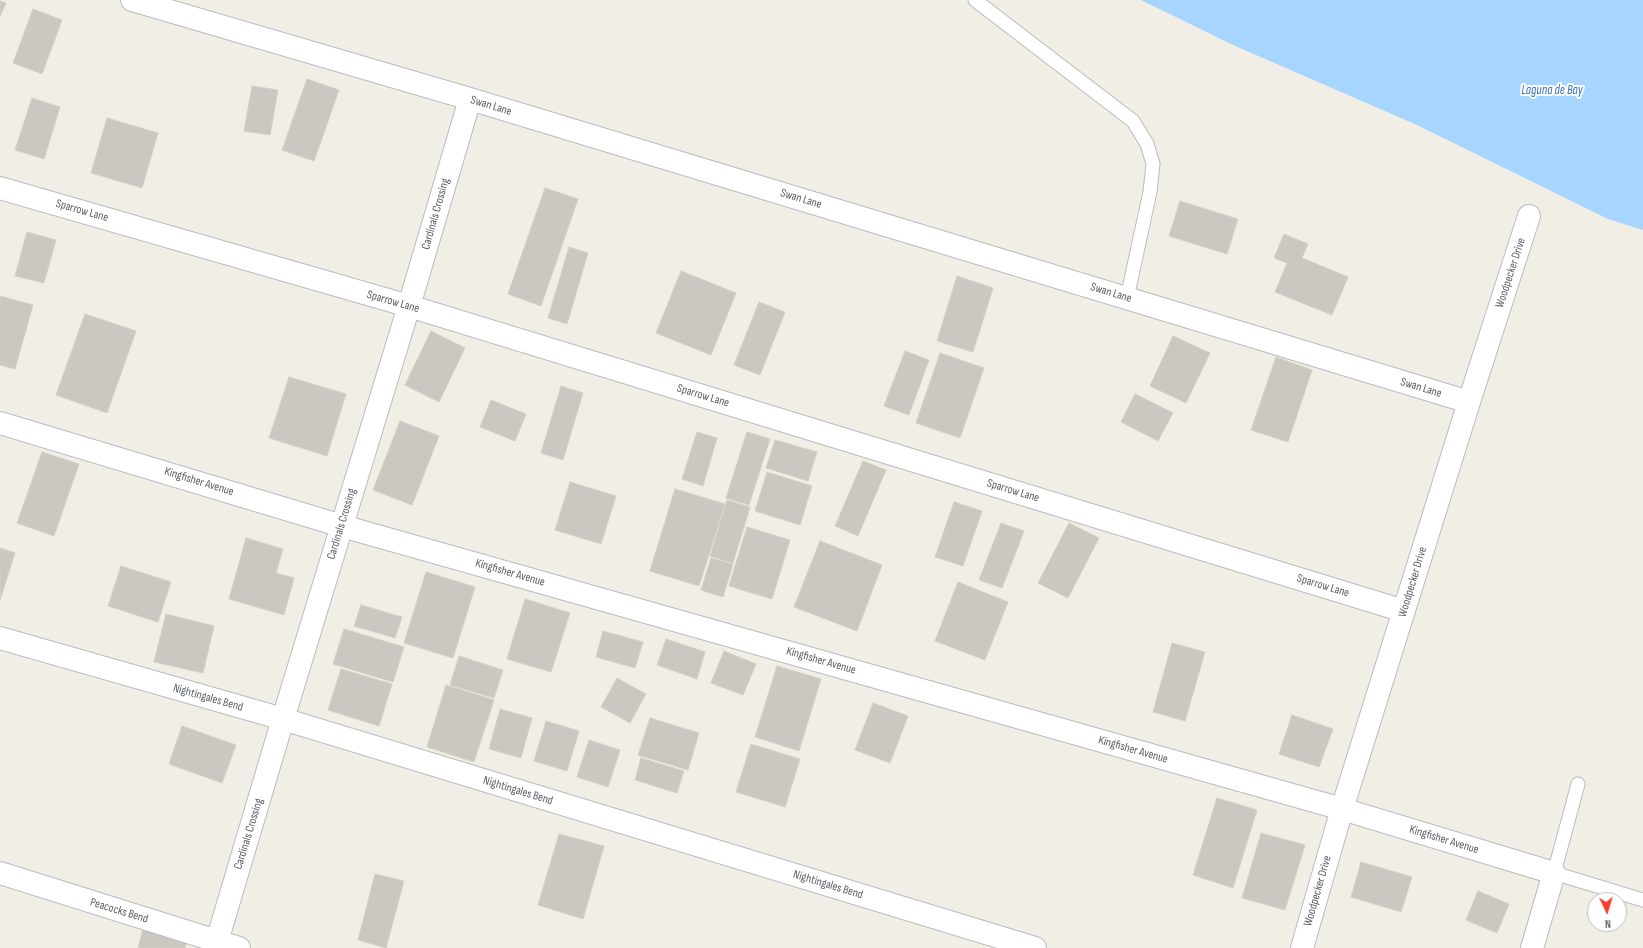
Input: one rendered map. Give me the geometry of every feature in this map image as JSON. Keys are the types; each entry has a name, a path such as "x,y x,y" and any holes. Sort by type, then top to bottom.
{"street":[{"name":"Swan Lane","path":"132,0 470,99 1469,402"},
{"name":"Cardinals Crossing","path":"216,945 470,99"},
{"name":"Sparrow Lane","path":"0,188 409,306 1404,611"},
{"name":"Woodpecker Drive","path":"1302,948 1342,809 1469,402 1529,216"},
{"name":"Kingfisher Avenue","path":"0,423 342,526 1342,809 1554,873"},
{"name":"Nightingales Bend","path":"0,638 283,719 1035,948"},
{"name":"Peacocks Bend","path":"0,873 216,945 239,948"},
{"path":"1532,948 1554,873"}],"lane":[{"path":"975,0 1133,121 1147,144 1154,164 1150,192 1127,298"},
{"path":"1554,873 1578,784"},
{"name":"Kingfisher Avenue","path":"1554,873 1643,900"}],"water":[{"name":"Laguna de Bay","path":"1141,0 1643,0 1643,230 1608,219 1417,125 1233,45"}],"building":[{"path":"0,1 6,3 0,16"},
{"path":"33,9 62,20 42,74 13,63"},
{"path":"307,79 339,90 314,161 282,150"},
{"path":"252,86 278,90 270,135 244,131"},
{"path":"32,98 60,107 44,159 15,150"},
{"path":"107,118 158,133 142,188 91,173"},
{"path":"545,188 578,199 541,306 508,294"},
{"path":"1180,201 1238,219 1227,254 1169,236"},
{"path":"27,232 56,240 44,283 15,276"},
{"path":"1284,234 1308,244 1302,258 1348,277 1332,315 1275,292 1287,263 1274,258"},
{"path":"569,247 588,253 567,324 548,318"},
{"path":"681,271 736,293 711,355 656,333"},
{"path":"957,276 993,288 973,352 937,341"},
{"path":"0,296 33,305 15,369 0,365"},
{"path":"759,302 785,312 760,375 734,365"},
{"path":"85,314 136,331 107,413 56,395"},
{"path":"431,331 465,348 439,402 405,385"},
{"path":"1173,336 1210,353 1186,403 1150,386"},
{"path":"905,351 929,360 909,415 884,406"},
{"path":"940,353 984,368 960,438 916,423"},
{"path":"1276,357 1312,370 1288,442 1251,430"},
{"path":"289,377 346,394 327,456 269,438"},
{"path":"561,386 583,393 563,460 541,453"},
{"path":"1135,394 1173,413 1158,441 1121,422"},
{"path":"491,400 526,414 515,441 480,427"},
{"path":"400,421 439,436 412,505 373,490"},
{"path":"697,432 717,438 703,486 682,479"},
{"path":"747,432 770,439 749,505 726,498"},
{"path":"775,440 817,452 808,481 766,468"},
{"path":"42,452 79,464 54,536 17,523"},
{"path":"863,461 886,470 858,536 835,526"},
{"path":"767,472 812,486 800,525 755,511"},
{"path":"570,482 616,496 601,544 555,530"},
{"path":"675,489 725,504 699,586 650,571"},
{"path":"727,500 750,507 733,563 710,556"},
{"path":"954,502 982,511 963,566 935,557"},
{"path":"1001,523 1024,531 1002,588 979,580"},
{"path":"1069,523 1099,538 1068,598 1038,583"},
{"path":"747,527 790,540 772,599 729,586"},
{"path":"246,538 283,549 276,573 294,578 284,615 229,599"},
{"path":"820,541 882,565 857,631 794,607"},
{"path":"0,548 15,553 0,600"},
{"path":"711,558 733,564 723,597 701,590"},
{"path":"121,566 171,582 158,622 108,606"},
{"path":"426,572 475,587 453,658 404,643"},
{"path":"958,582 1008,602 985,660 935,641"},
{"path":"525,599 570,613 551,672 507,659"},
{"path":"361,605 402,617 395,638 354,626"},
{"path":"166,614 214,626 203,673 154,662"},
{"path":"344,629 404,647 393,682 333,664"},
{"path":"603,631 643,642 635,668 596,657"},
{"path":"666,639 705,652 697,679 657,665"},
{"path":"1172,643 1205,652 1185,721 1153,712"},
{"path":"724,651 756,664 743,695 711,683"},
{"path":"459,656 503,670 494,698 450,685"},
{"path":"777,666 821,679 799,751 755,737"},
{"path":"341,669 392,684 379,726 328,710"},
{"path":"617,678 646,694 630,723 601,707"},
{"path":"446,685 494,700 474,762 427,747"},
{"path":"873,703 908,716 890,763 855,750"},
{"path":"500,709 532,718 521,758 489,749"},
{"path":"1292,715 1333,729 1319,767 1279,754"},
{"path":"650,718 699,733 688,770 638,755"},
{"path":"546,721 579,731 567,771 534,761"},
{"path":"182,726 236,745 222,783 169,764"},
{"path":"589,740 620,750 608,787 577,777"},
{"path":"751,744 800,759 785,807 736,792"},
{"path":"641,758 684,771 677,793 635,780"},
{"path":"1217,798 1257,810 1233,888 1193,875"},
{"path":"1261,833 1305,845 1285,910 1242,898"},
{"path":"559,834 604,846 583,919 538,905"},
{"path":"1361,862 1412,877 1401,912 1351,897"},
{"path":"375,874 404,881 386,948 358,940"},
{"path":"1478,891 1509,904 1497,933 1466,920"},
{"path":"144,925 188,938 185,948 138,948"}]}
